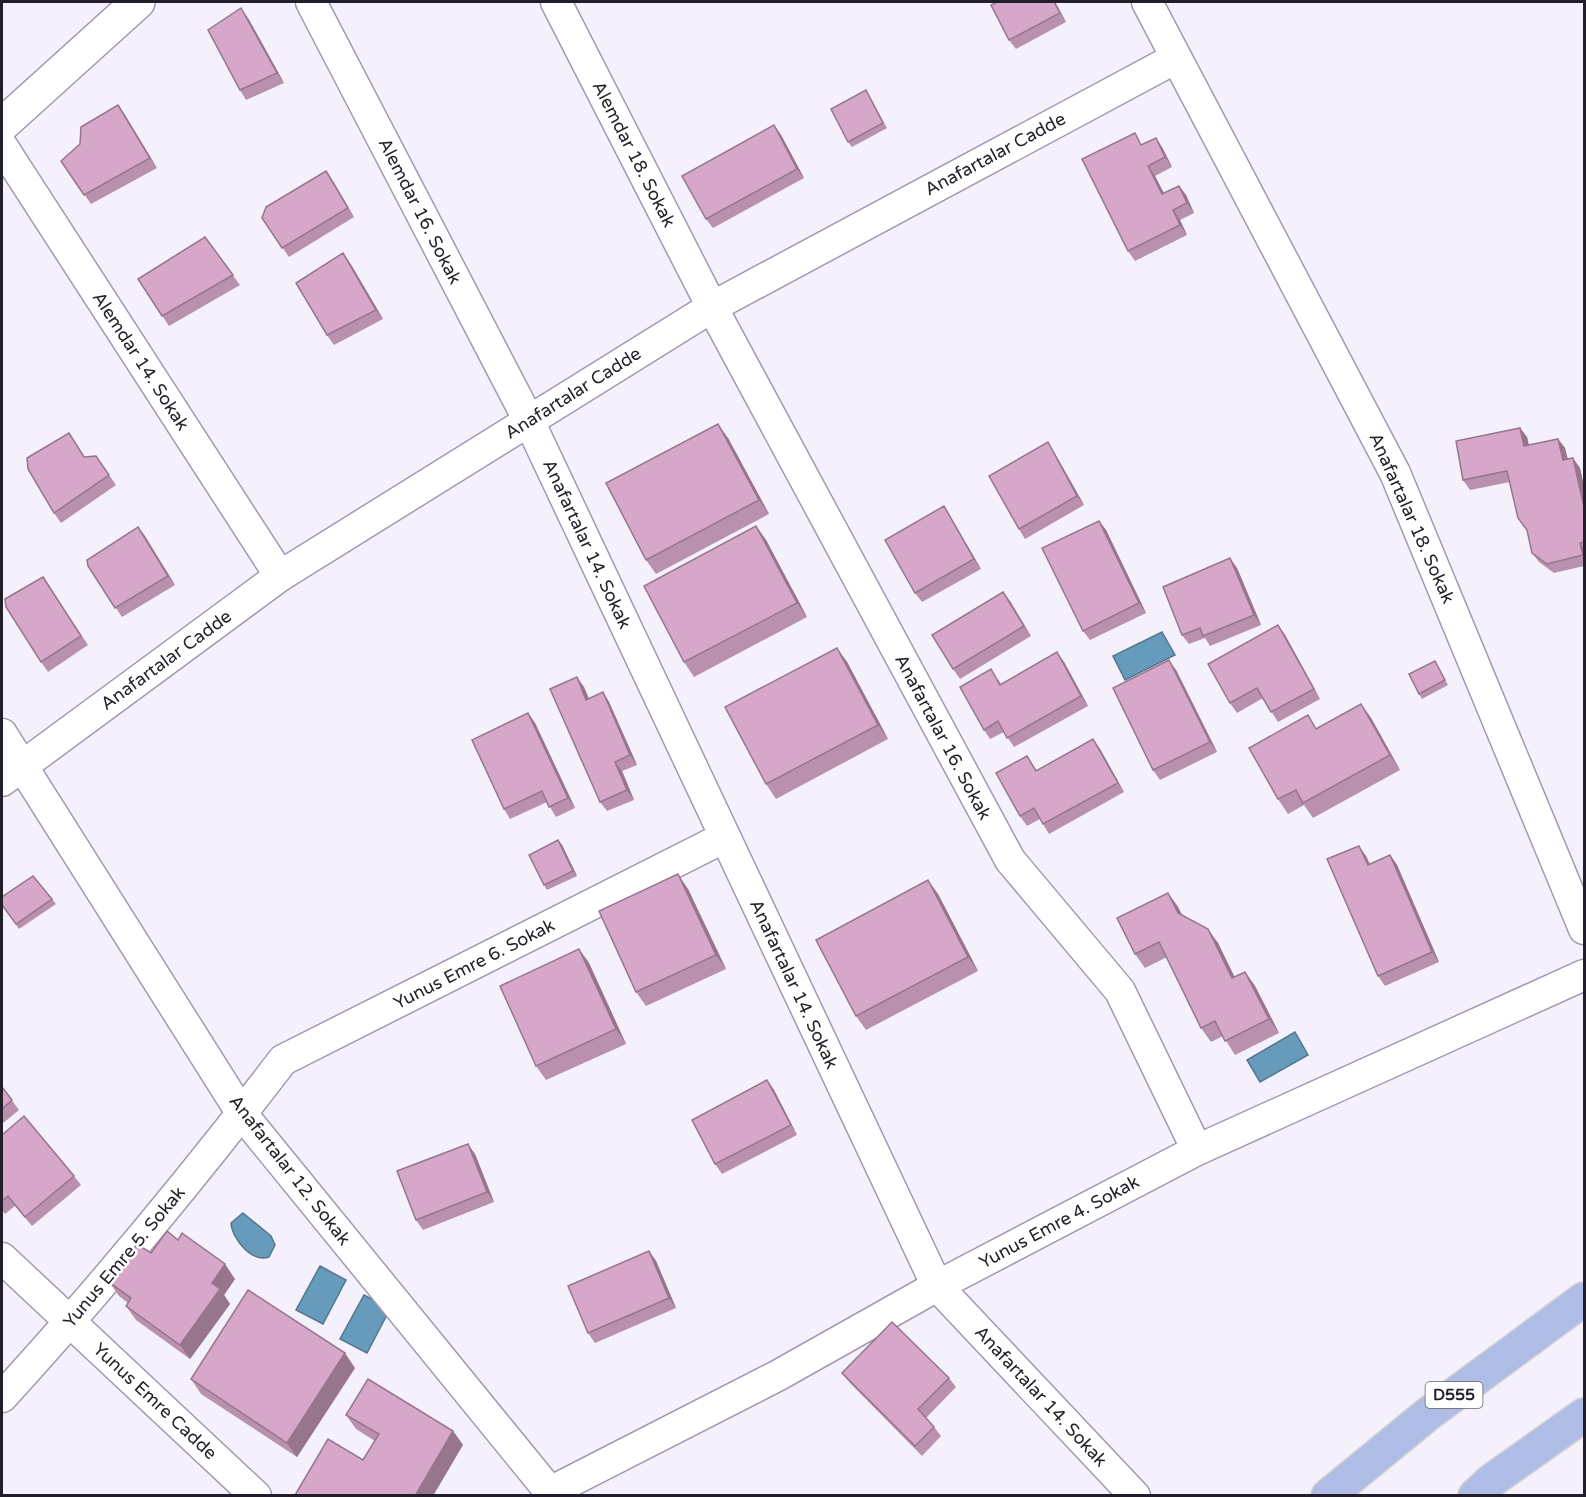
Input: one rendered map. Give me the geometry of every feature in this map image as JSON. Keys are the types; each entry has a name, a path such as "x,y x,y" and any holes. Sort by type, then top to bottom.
{"main road":[{"name":"D555","path":"1328,1496 1428,1414 1584,1299"},
{"path":"1475,1496 1491,1481 1584,1415"}],"street":[{"path":"2,125 138,2"},
{"name":"Alemdar 16. Sokak","path":"311,2 529,421"},
{"name":"Alemdar 18. Sokak","path":"556,2 712,307"},
{"name":"Anafartalar 18. Sokak","path":"1147,2 1395,473 1584,929"},
{"name":"Anafartalar Cadde","path":"11,774 280,576 712,307 1176,58"},
{"name":"Alemdar 14. Sokak","path":"2,146 280,576"},
{"name":"Anafartalar 16. Sokak","path":"712,307 1010,860 1120,991 1197,1150"},
{"name":"Anafartalar 14. Sokak","path":"529,421 937,1286 1135,1496"},
{"name":"Anafartalar 12. Sokak","path":"2,734 11,774 242,1114 549,1494"},
{"name":"Yunus Emre 6. Sokak","path":"242,1114 283,1060 725,837"},
{"name":"Yunus Emre 4. Sokak","path":"549,1494 777,1376 937,1286 1197,1150 1584,975"},
{"name":"Yunus Emre 5. Sokak","path":"2,1397 70,1322 242,1114"},
{"name":"Yunus Emre Cadde","path":"2,1258 255,1496"}],"water":[{"path":"1162,632 1175,655 1125,680 1113,656"},
{"path":"1295,1032 1308,1055 1260,1082 1247,1060"},
{"path":"243,1213 271,1236 275,1245 269,1257 263,1258 250,1253 235,1236 231,1223"},
{"path":"320,1266 346,1280 323,1324 296,1310"},
{"path":"364,1295 390,1309 367,1353 340,1339"}],"building":[{"path":"997,2 1054,2 1060,13 1009,40 991,5"},
{"path":"241,8 277,73 240,90 208,30"},
{"path":"866,90 883,123 848,142 831,109"},
{"path":"118,105 150,158 84,195 61,161 80,144 81,127"},
{"path":"774,125 797,169 706,219 682,176"},
{"path":"1135,133 1141,145 1156,138 1165,157 1148,166 1162,194 1179,186 1187,203 1173,210 1180,225 1128,251 1082,159"},
{"path":"326,171 348,208 282,248 262,218 266,207"},
{"path":"205,237 233,275 162,316 138,279"},
{"path":"343,253 376,310 327,335 296,283"},
{"path":"718,424 759,500 646,560 606,483"},
{"path":"1520,428 1524,446 1558,439 1563,460 1573,458 1584,507 1584,542 1580,543 1583,555 1547,564 1532,553 1527,530 1518,518 1507,471 1463,480 1456,441"},
{"path":"69,433 84,457 96,456 109,475 54,513 28,469 27,458"},
{"path":"1048,442 1077,496 1019,529 989,476"},
{"path":"944,506 974,559 915,593 885,540"},
{"path":"1099,521 1139,603 1083,631 1042,548"},
{"path":"756,526 797,603 684,662 644,586"},
{"path":"138,527 168,576 115,608 88,566 87,560"},
{"path":"1230,558 1254,615 1203,636 1200,628 1182,635 1163,587"},
{"path":"43,577 81,636 41,662 6,607 5,599"},
{"path":"1003,592 1024,626 953,669 932,635"},
{"path":"1278,625 1314,689 1271,712 1257,688 1230,703 1208,664"},
{"path":"837,648 878,725 766,784 725,707"},
{"path":"1057,652 1081,696 1007,738 998,721 984,730 960,687 991,669 1000,685"},
{"path":"1169,660 1210,742 1153,770 1113,688"},
{"path":"1435,661 1445,680 1419,694 1409,674"},
{"path":"577,677 586,700 603,692 630,755 615,762 627,790 600,802 550,689"},
{"path":"1361,704 1390,755 1303,803 1296,790 1278,799 1249,748 1308,715 1316,729"},
{"path":"528,713 568,798 549,807 542,791 504,809 472,740"},
{"path":"1093,739 1118,783 1043,824 1034,808 1020,816 996,773 1027,756 1036,771"},
{"path":"558,840 573,871 544,885 529,855"},
{"path":"1359,846 1368,865 1390,855 1432,952 1378,976 1327,859"},
{"path":"678,874 716,955 636,992 599,911"},
{"path":"33,876 52,899 16,924 2,905 2,897"},
{"path":"928,880 968,957 856,1016 816,940"},
{"path":"1168,893 1178,913 1208,929 1232,978 1245,972 1269,1019 1225,1041 1215,1021 1201,1028 1159,942 1135,954 1117,918"},
{"path":"579,949 616,1029 536,1066 500,986"},
{"path":"767,1080 791,1125 715,1164 692,1120"},
{"path":"2,1087 12,1100 2,1109"},
{"path":"24,1116 74,1176 25,1217 8,1196 2,1201 2,1135"},
{"path":"468,1144 487,1192 416,1220 397,1171"},
{"path":"167,1231 178,1240 182,1233 225,1264 212,1283 220,1289 180,1345 126,1306 131,1298 109,1282 137,1244 151,1253"},
{"path":"649,1251 669,1298 588,1333 568,1286"},
{"path":"248,1290 345,1353 287,1443 191,1379"},
{"path":"892,1322 949,1378 918,1409 934,1427 915,1446 842,1373"},
{"path":"368,1379 453,1431 415,1496 295,1495 328,1439 363,1460 379,1434 346,1415"}]}
